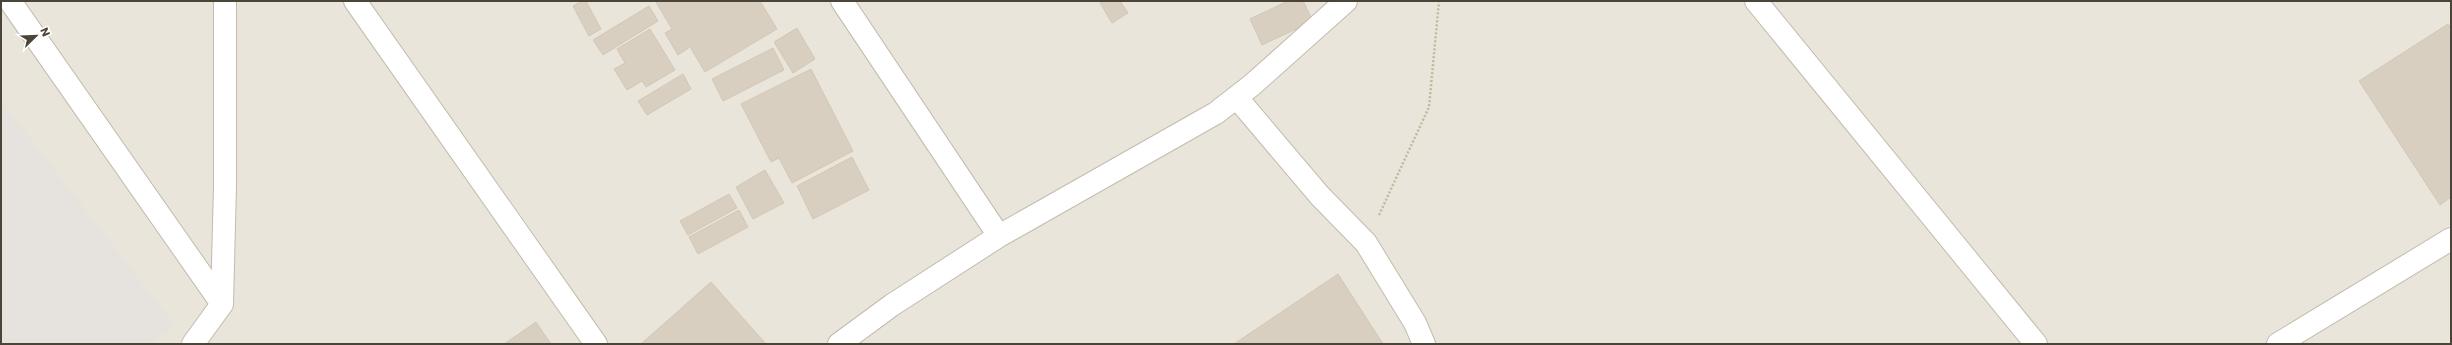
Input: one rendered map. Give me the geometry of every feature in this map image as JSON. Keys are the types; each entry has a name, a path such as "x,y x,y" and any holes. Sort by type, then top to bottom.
{"street":[{"path":"10,1 222,304"},
{"path":"193,344 222,304 225,186 225,1"},
{"path":"355,1 596,344"},
{"path":"842,1 999,236"},
{"path":"839,344 899,300 999,236 1216,113 1237,98 1346,1"},
{"path":"1756,1 2036,344"},
{"path":"1237,98 1320,196 1366,243 1415,323 1424,344"},
{"path":"2278,344 2451,239"}],"path":[{"path":"1366,243 1429,107 1439,1"}],"shaded area":[{"path":"1,1 2451,1 2451,344 1,344"},
{"path":"1,101 175,326 152,344 1,344"}],"building":[{"path":"582,1 586,1 601,29 589,36 573,6"},
{"path":"760,1 777,29 705,72 690,47 678,55 665,33 672,29 656,2"},
{"path":"1103,1 1120,1 1128,13 1112,23 1100,3"},
{"path":"1288,1 1303,1 1313,21 1262,45 1250,19"},
{"path":"649,6 658,21 603,55 593,40"},
{"path":"2448,24 2451,29 2451,197 2440,205 2359,81"},
{"path":"797,28 815,59 793,73 774,42"},
{"path":"650,29 675,70 646,87 642,81 627,90 614,69 625,63 617,49"},
{"path":"773,48 784,70 723,101 712,79"},
{"path":"811,69 853,151 792,183 779,158 771,162 741,104"},
{"path":"683,74 691,89 647,115 638,101"},
{"path":"852,157 869,190 813,219 797,186"},
{"path":"765,170 784,203 753,219 736,187"},
{"path":"729,194 737,208 688,235 680,221"},
{"path":"739,210 748,227 698,254 689,237"},
{"path":"1338,274 1383,344 1234,344"},
{"path":"711,282 766,344 641,344"},
{"path":"536,322 551,344 504,344"}]}
